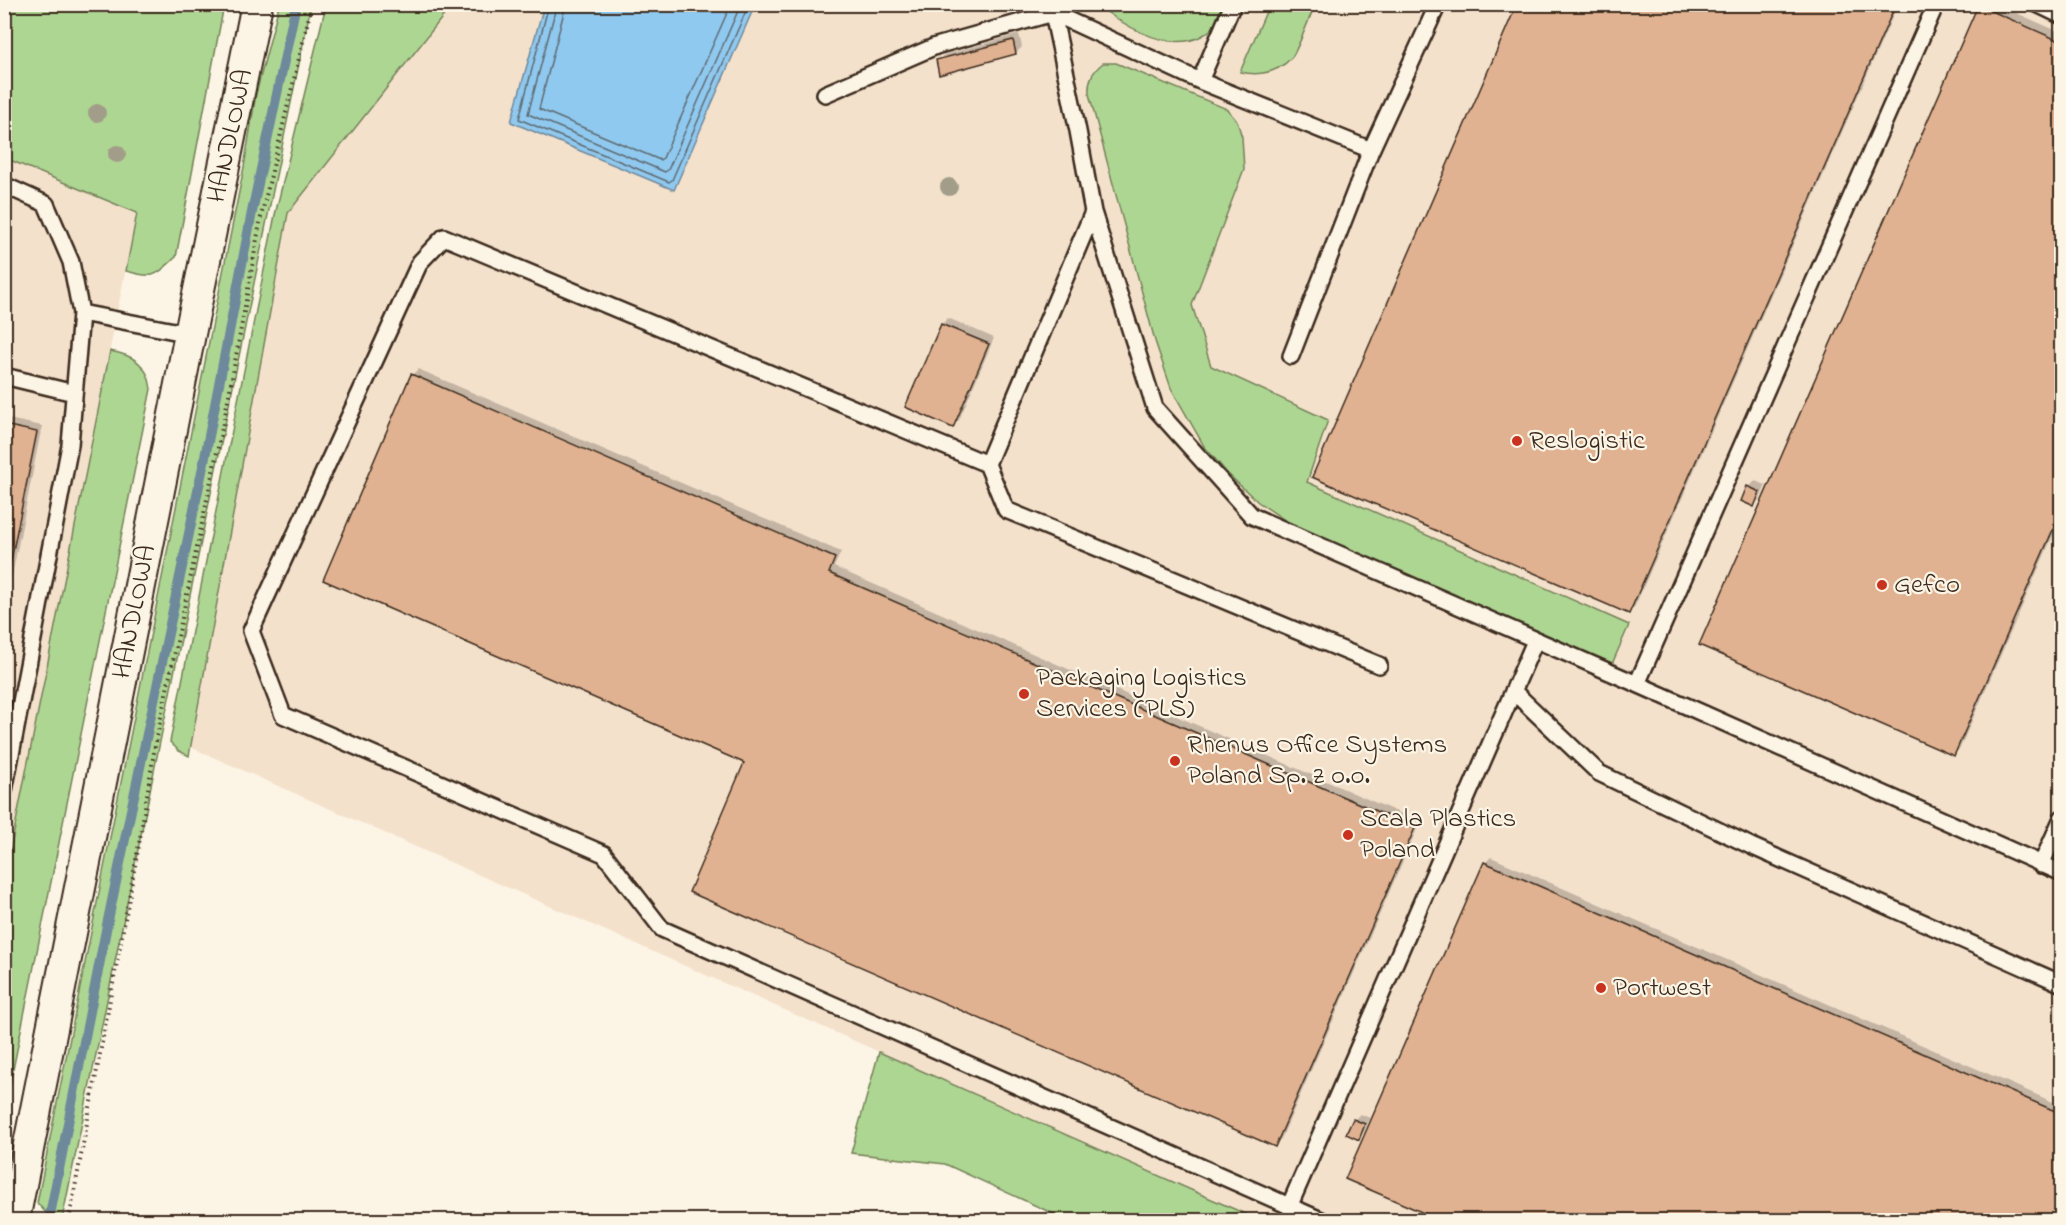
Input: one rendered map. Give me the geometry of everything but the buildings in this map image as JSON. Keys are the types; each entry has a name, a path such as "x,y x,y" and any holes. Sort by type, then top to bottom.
{"street":[{"name":"HANDLOWA","path":"15,1220 257,4"}],"lane":[{"path":"1200,81 1233,4"},
{"path":"1291,356 1371,150 1438,4"},
{"path":"1637,684 1936,4"},
{"path":"2037,4 2061,16"},
{"path":"1052,9 1093,212 1155,408 1251,516 1637,684 2061,873"},
{"path":"825,94 936,46 1052,9 1200,81 1371,150"},
{"path":"4,185 46,204 71,262 81,313 70,445 4,791"},
{"path":"1093,212 987,464 1005,510 1379,664"},
{"path":"987,464 444,237 420,262 251,631 283,715 604,854 663,929 1321,1221"},
{"path":"81,313 190,334"},
{"path":"4,376 74,393"},
{"path":"1288,1207 1535,641"},
{"path":"1513,691 1599,773 1751,846 2061,984"},
{"path":"2041,864 2061,818"},
{"path":"4,1219 15,1220"}],"path":[{"path":"69,1221 159,730 225,416 261,217 312,4"}],"shaded area":[{"path":"452,5 2061,5 2061,1220 1259,1220 190,747 288,213"},
{"path":"5,158 137,213 5,877"}],"green space":[{"path":"4,5 224,5 176,257 154,275 126,271 137,213 5,158"},
{"path":"279,5 311,5 62,1220 50,1217 37,1203 244,167 256,94"},
{"path":"326,5 452,5 288,213 189,756 179,751 170,742 275,215"},
{"path":"1097,5 1226,5 1218,22 1205,34 1190,40 1174,41 1141,32"},
{"path":"1269,5 1315,5 1297,47 1287,62 1268,72 1254,74 1240,72"},
{"path":"1103,63 1116,63 1227,109 1237,121 1242,137 1244,169 1192,305 1211,366 1328,420 1307,482 1629,625 1612,664 1291,524 1258,502 1228,474 1204,446 1171,388 1155,341 1089,94 1092,77"},
{"path":"110,351 126,355 138,362 147,373 151,389 5,1109 5,877"},
{"path":"879,1052 1259,1220 1067,1220 945,1164 851,1153"}],"water":[{"path":"544,5 755,5 674,190 511,122"}],"waterway":[{"path":"49,1220 107,925 205,457 252,212 296,4"}],"place":[{"name":"Reslogistic","path":"1517,441"},
{"name":"Gefco","path":"1882,585"},
{"name":"Packaging Logistics Services (PLS)","path":"1024,694"},
{"name":"Rhenus Office Systems Poland Sp. z o.o.","path":"1175,761"},
{"name":"Scala Plastics Poland","path":"1348,835"},
{"name":"Portwest","path":"1601,988"}]}
